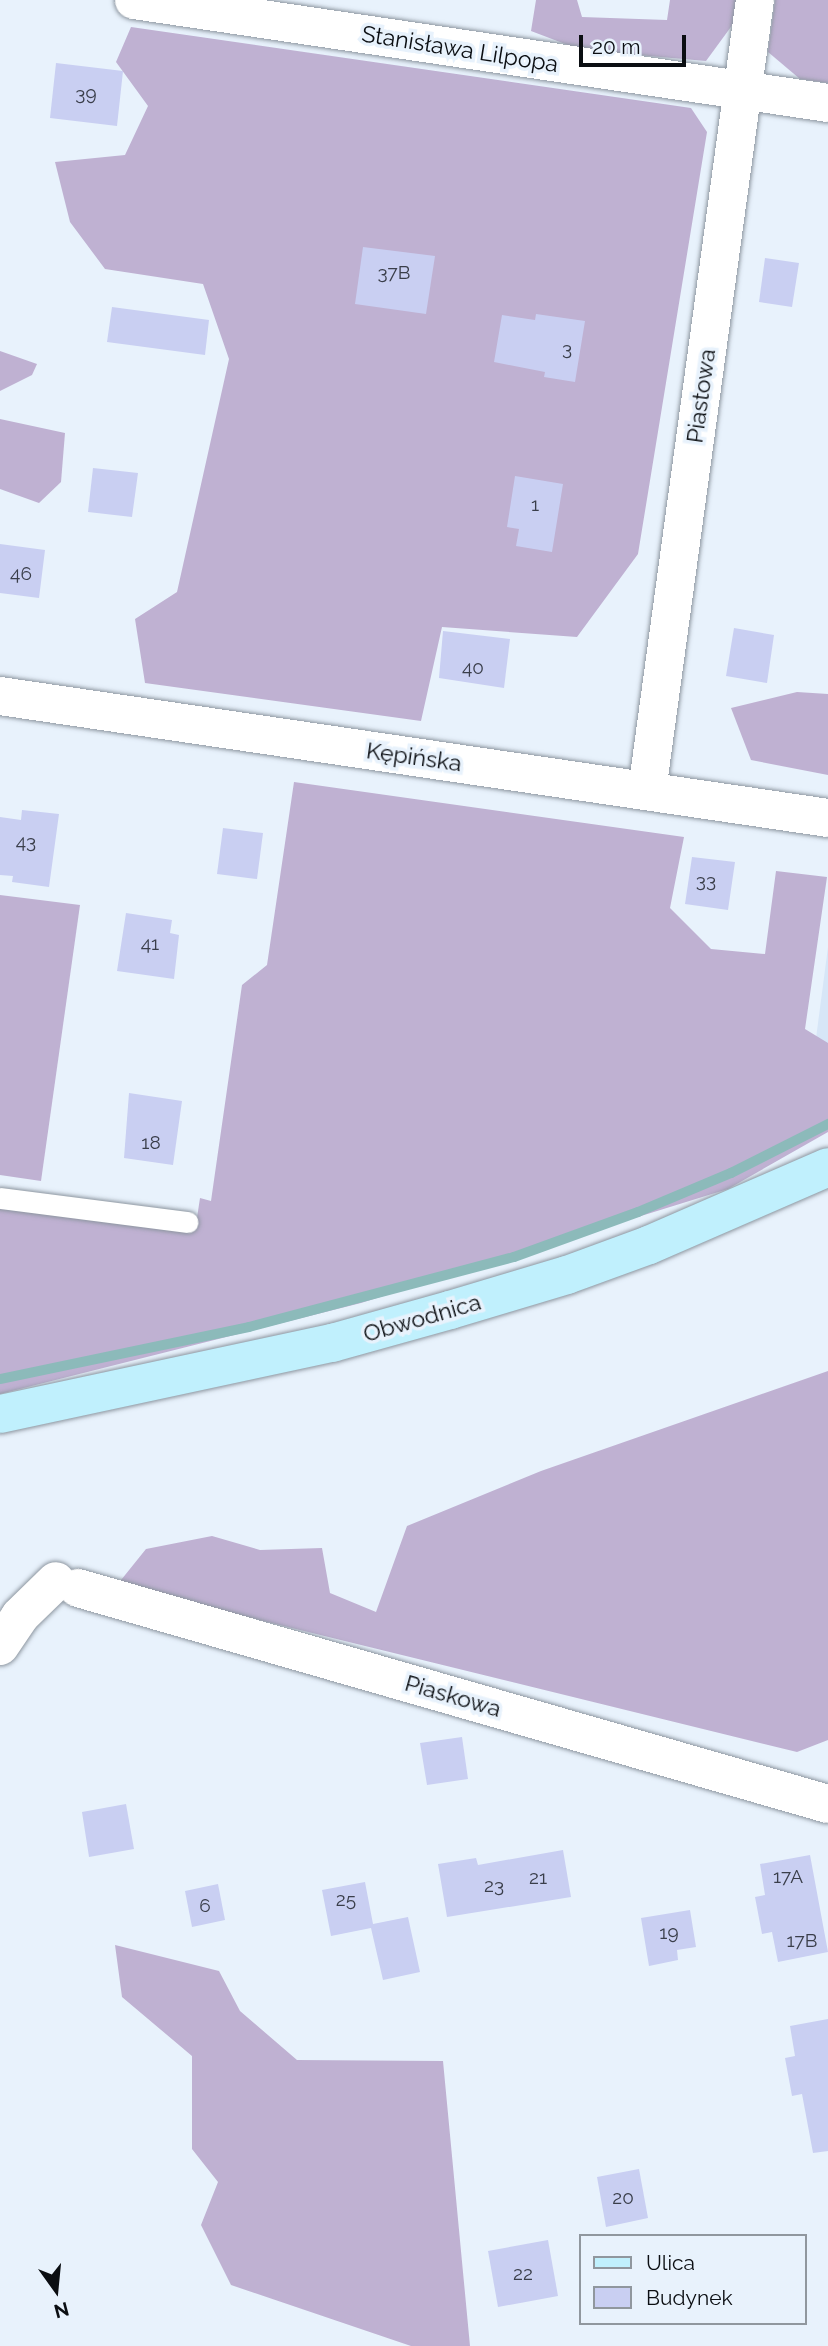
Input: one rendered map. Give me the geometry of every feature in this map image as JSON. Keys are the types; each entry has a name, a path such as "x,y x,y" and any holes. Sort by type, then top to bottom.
{"main road":[{"name":"Obwodnica","path":"0,1414 332,1343 568,1275 726,1214 828,1167"}],"street":[{"name":"Stanisława Lilpopa","path":"134,0 828,103"},
{"name":"Piastowa","path":"647,791 755,0"},
{"name":"Kępińska","path":"0,696 828,818"},
{"name":"Piaskowa","path":"0,1646 20,1616 67,1584 828,1804"}],"lane":[{"path":"0,1198 187,1223"}],"shaded area":[{"path":"536,0 577,0 582,17 667,20 670,0 738,0 736,20 706,61 581,50 531,31"},
{"path":"775,0 828,0 828,83 800,79 768,52"},
{"path":"131,27 691,108 707,132 638,554 577,637 442,627 421,721 145,683 135,619 177,592 229,359 203,284 105,269 70,222 55,162 125,155 148,106 116,62"},
{"path":"0,351 37,364 32,375 0,391"},
{"path":"0,419 65,433 61,482 39,503 0,489"},
{"path":"797,692 828,694 828,775 751,760 731,708"},
{"path":"294,782 684,837 670,908 711,949 765,954 776,871 827,877 805,1029 828,1043 828,1132 728,1189 361,1303 0,1394 0,1206 195,1231 200,1198 211,1201 242,985 267,965"},
{"path":"0,895 80,905 41,1181 0,1175"},
{"path":"828,947 828,1095 808,1099"},
{"path":"828,1371 828,1740 797,1752 117,1585 146,1549 212,1536 260,1550 322,1548 330,1593 376,1612 407,1526 541,1471"},
{"path":"115,1945 219,1971 240,2011 297,2060 443,2061 470,2346 411,2346 231,2285 201,2225 218,2182 192,2149 192,2056 122,1997"}],"building":[{"path":"56,63 123,71 117,126 50,118"},
{"path":"363,247 435,256 426,314 355,304"},
{"path":"765,258 799,263 792,307 759,302"},
{"path":"112,307 209,320 205,355 107,342"},
{"path":"536,314 585,321 575,382 544,377 545,372 494,362 502,315 535,320"},
{"path":"93,468 138,473 132,517 88,512"},
{"path":"515,476 563,484 552,552 516,546 519,529 507,527"},
{"path":"0,544 45,550 39,598 0,593"},
{"path":"734,628 774,635 767,683 726,676"},
{"path":"443,631 510,639 504,688 439,678"},
{"path":"22,810 59,814 49,887 12,882 13,876 0,875 0,817 21,820"},
{"path":"223,828 263,833 257,879 217,874"},
{"path":"692,857 735,862 728,910 685,904"},
{"path":"126,913 172,920 170,933 179,935 174,979 117,971"},
{"path":"129,1093 182,1101 173,1165 124,1158"},
{"path":"462,1737 468,1779 427,1785 420,1743"},
{"path":"126,1804 134,1849 89,1857 82,1812"},
{"path":"563,1850 571,1897 447,1917 438,1864 476,1858 478,1865"},
{"path":"810,1855 828,1952 778,1962 772,1932 762,1934 755,1897 765,1895 760,1864"},
{"path":"365,1882 373,1924 408,1917 420,1972 383,1980 371,1928 331,1936 322,1890"},
{"path":"218,1884 225,1920 192,1927 185,1891"},
{"path":"690,1910 696,1947 677,1950 678,1960 649,1966 641,1918"},
{"path":"828,2019 828,2151 813,2153 802,2094 792,2096 785,2058 795,2056 790,2026"},
{"path":"639,2169 648,2218 606,2227 597,2177"},
{"path":"548,2240 558,2296 498,2307 488,2251"}],"waterway":[{"path":"0,1379 249,1327 514,1257 638,1212 731,1173 828,1124"}]}
